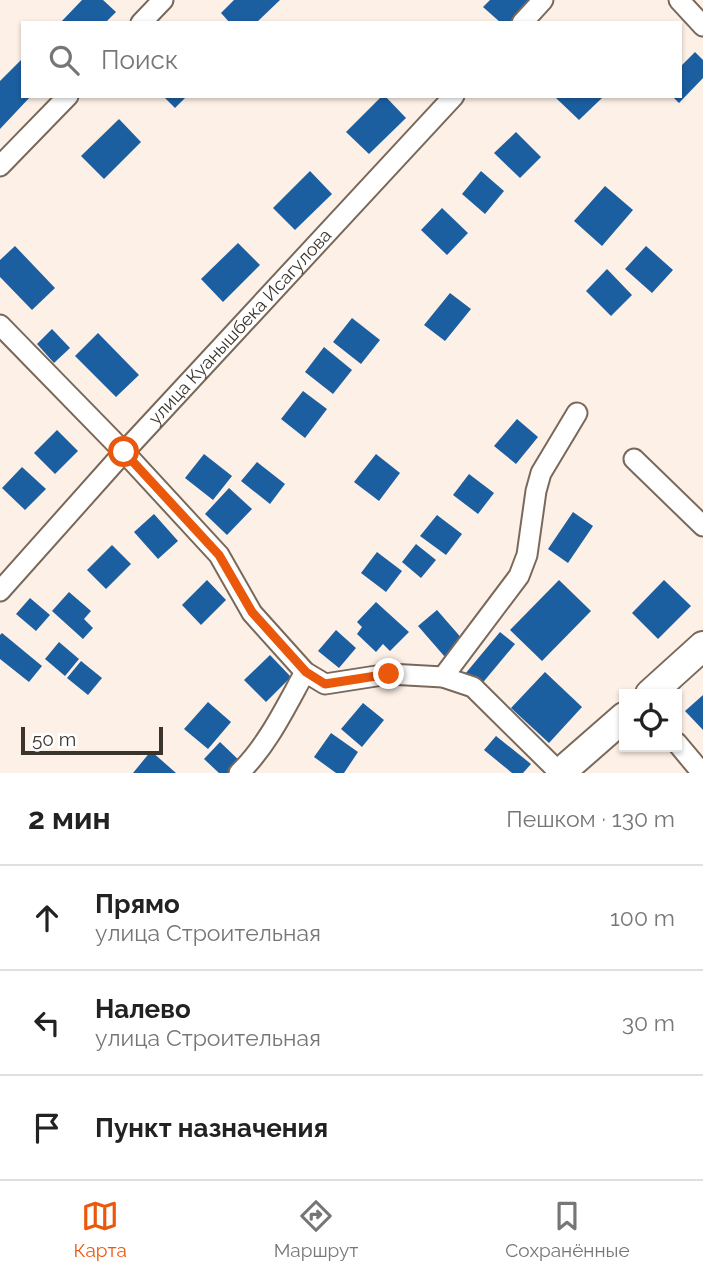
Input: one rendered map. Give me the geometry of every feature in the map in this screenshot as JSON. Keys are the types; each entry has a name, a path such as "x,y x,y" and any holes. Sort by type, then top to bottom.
{"main road":[{"path":"656,689 703,646"},
{"path":"560,773 619,721"}],"street":[{"path":"524,21 543,0"},
{"path":"680,0 703,26"},
{"path":"143,21 157,2"},
{"path":"0,166 66,98"},
{"name":"улица Куанышбека Исагулова","path":"0,591 124,452 452,98"},
{"path":"0,325 124,452 219,555 252,612 306,672 325,684 389,674 443,677 473,688 560,773"},
{"path":"443,677 519,576 527,555 541,473 577,413"},
{"path":"634,458 703,526"},
{"path":"239,773 275,727 306,672"},
{"path":"682,749 702,773"}],"building":[{"path":"82,0 103,0 116,12 107,21 62,21"},
{"path":"234,0 280,0 258,21 228,21 221,13"},
{"path":"490,0 540,0 521,21 499,21 483,7"},
{"path":"695,52 703,60 703,78 679,103 674,98 682,98 682,65"},
{"path":"21,60 21,98 29,98 0,129 0,81"},
{"path":"165,98 185,98 175,108"},
{"path":"380,98 387,98 406,118 369,154 346,132"},
{"path":"556,98 602,98 579,120"},
{"path":"119,119 141,142 104,179 81,156"},
{"path":"516,132 541,157 520,178 494,153"},
{"path":"310,171 332,194 295,230 273,208"},
{"path":"481,171 504,191 485,214 462,194"},
{"path":"605,186 633,210 602,246 574,221"},
{"path":"442,208 468,233 447,255 421,230"},
{"path":"238,243 260,265 223,302 201,279"},
{"path":"15,246 55,288 32,310 0,277 0,260"},
{"path":"646,246 673,270 652,293 625,269"},
{"path":"607,269 632,295 611,316 586,291"},
{"path":"450,293 471,309 445,341 424,325"},
{"path":"352,318 380,340 361,364 333,342"},
{"path":"52,329 70,348 54,363 37,344"},
{"path":"98,333 139,375 116,397 75,356"},
{"path":"324,347 352,370 333,394 305,372"},
{"path":"303,391 327,409 305,438 281,419"},
{"path":"517,419 538,437 516,464 494,446"},
{"path":"57,430 78,451 55,474 34,453"},
{"path":"204,454 232,476 213,500 185,478"},
{"path":"376,454 400,473 379,501 354,482"},
{"path":"257,462 285,484 270,504 241,481"},
{"path":"22,467 46,489 25,510 2,488"},
{"path":"469,474 494,493 478,514 453,495"},
{"path":"229,488 252,509 227,535 205,514"},
{"path":"573,512 593,526 568,563 548,549"},
{"path":"154,514 178,541 158,559 134,532"},
{"path":"437,515 462,534 446,555 420,536"},
{"path":"416,544 436,560 421,578 402,562"},
{"path":"112,545 131,564 106,589 87,570"},
{"path":"377,552 402,571 386,592 361,573"},
{"path":"207,580 226,600 201,625 182,605"},
{"path":"559,580 591,611 542,661 510,630"},
{"path":"664,580 691,606 658,639 632,613"},
{"path":"69,592 91,611 84,619 93,628 83,639 52,611"},
{"path":"30,598 50,615 36,631 16,614"},
{"path":"376,602 409,632 390,651 383,644 376,652 357,634 362,627 357,622"},
{"path":"437,610 464,641 445,657 418,626"},
{"path":"336,630 356,648 339,668 318,651"},
{"path":"500,632 515,644 480,686 465,674"},
{"path":"2,633 42,666 29,682 0,659"},
{"path":"59,642 79,659 65,676 45,659"},
{"path":"270,655 291,677 266,702 244,680"},
{"path":"81,661 102,678 88,695 67,678"},
{"path":"545,672 582,707 549,743 511,708"},
{"path":"703,695 703,730 685,711"},
{"path":"208,702 231,722 208,749 184,729"},
{"path":"363,703 384,720 362,747 341,729"},
{"path":"331,733 358,752 344,773 336,773 314,757"},
{"path":"496,736 531,764 523,773 512,773 484,750"},
{"path":"220,742 244,765 237,773 219,773 204,759"},
{"path":"151,751 176,773 133,773"}],"route":[{"path":"124,452 219,555 252,612 306,672 325,684 389,674"}]}
